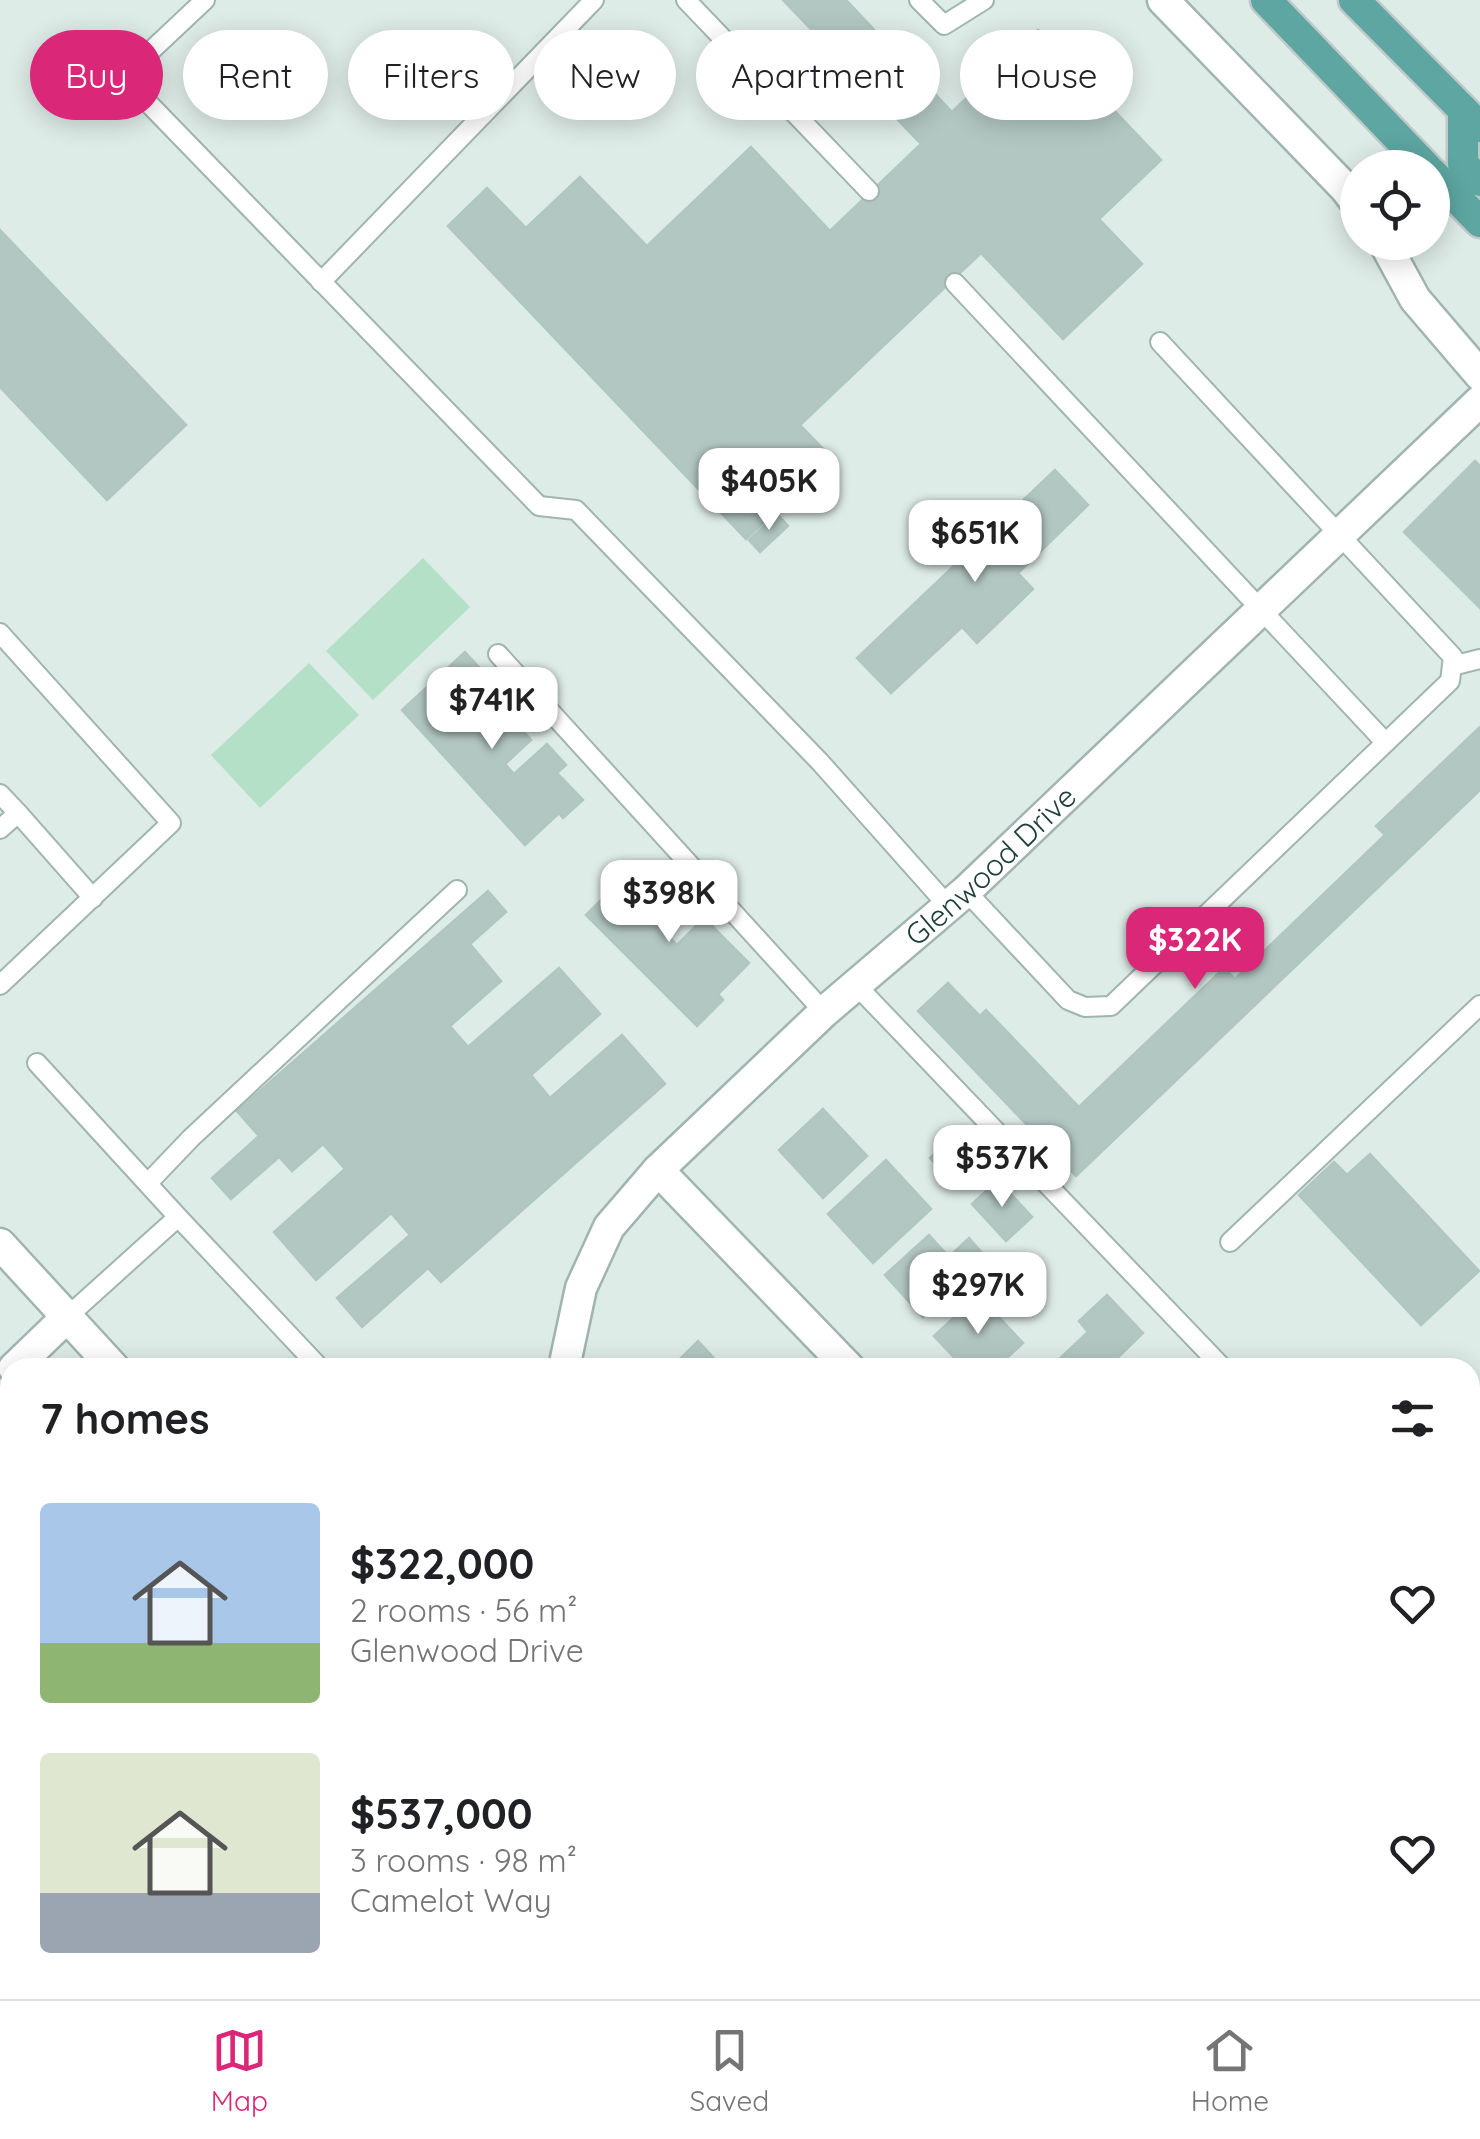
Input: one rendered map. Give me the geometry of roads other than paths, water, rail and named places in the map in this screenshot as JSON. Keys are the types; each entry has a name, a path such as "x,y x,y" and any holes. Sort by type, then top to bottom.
{"main road":[{"path":"1266,0 1410,150"},
{"path":"1354,0 1471,119 1463,164 1480,181"},
{"path":"1450,191 1480,222"}],"street":[{"path":"1163,0 1340,183"},
{"path":"1394,260 1415,299 1480,375"},
{"name":"Glenwood Drive","path":"566,1358 581,1288 608,1226 658,1170 824,1012 957,899 1480,401"},
{"path":"658,1170 839,1358"},
{"path":"0,1244 105,1358"},
{"path":"24,1358 67,1317"}],"lane":[{"path":"205,0 123,77 539,506 576,510 957,899 1068,1000 1085,1006 1111,1006 1450,681 1452,666 1453,657 1160,342"},
{"path":"321,282 594,0"},
{"path":"686,0 869,191"},
{"path":"920,0 944,25 984,0"},
{"path":"955,283 1385,742"},
{"path":"0,632 171,823 0,985"},
{"path":"498,654 824,1012"},
{"path":"1452,666 1480,659"},
{"path":"0,794 94,898"},
{"path":"0,829 18,813"},
{"path":"148,1183 456,890"},
{"path":"856,986 1213,1358"},
{"path":"1230,1242 1480,1005"},
{"path":"37,1063 311,1358"},
{"path":"67,1317 178,1218"}]}
